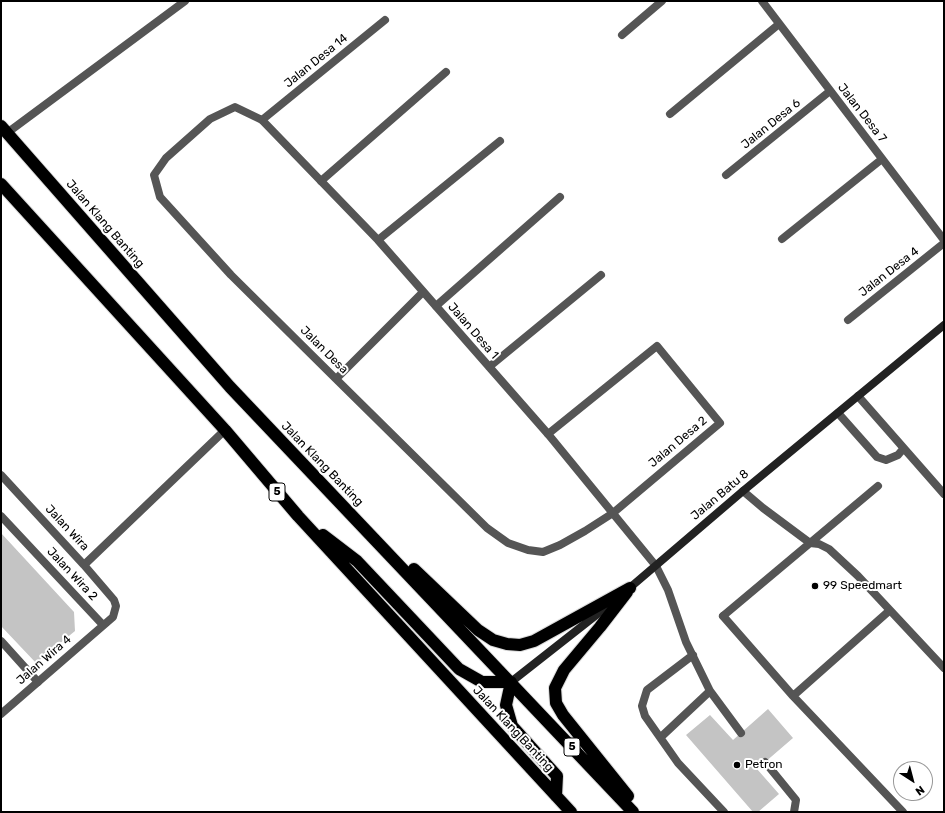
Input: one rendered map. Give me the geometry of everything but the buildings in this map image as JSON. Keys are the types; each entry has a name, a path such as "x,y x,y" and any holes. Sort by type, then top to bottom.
{"highway":[{"name":"Jalan Klang Banting","path":"4,129 230,387 633,812"},
{"name":"Jalan Klang Banting","path":"1,184 225,430 298,516 571,812"},
{"path":"317,478 478,630 493,640 507,644 520,645 534,641 630,588"},
{"path":"298,516 357,562 459,669 482,682 511,682 506,705 512,726 557,776 556,796"},
{"path":"630,588 564,670 555,688 556,703 563,715 641,812"}],"street":[{"path":"4,129 185,1"},
{"path":"622,35 662,1"},
{"name":"Jalan Desa 7","path":"762,1 944,240"},
{"name":"Jalan Desa 14","path":"262,120 385,20"},
{"path":"670,114 779,24"},
{"path":"321,181 446,72"},
{"name":"Jalan Desa 6","path":"726,175 830,91"},
{"name":"Jalan Desa","path":"262,120 235,107 210,119 166,158 154,175 160,197 231,275 487,528 508,543 528,550 543,552 566,542 613,513"},
{"name":"Jalan Desa 1","path":"262,120 378,240 548,434 656,566 668,590 686,642 710,691 741,733"},
{"path":"378,240 500,141"},
{"path":"782,239 882,159"},
{"path":"436,306 560,197"},
{"name":"Jalan Desa 4","path":"848,320 944,243"},
{"path":"489,367 601,275"},
{"path":"336,379 423,292"},
{"name":"Jalan Batu 8","path":"511,682 630,588 743,491 944,325"},
{"name":"Jalan Desa 2","path":"548,434 657,346 720,423 613,513"},
{"path":"858,396 944,494"},
{"path":"838,413 877,457 886,460 898,455 903,449"},
{"path":"84,565 225,430"},
{"name":"Jalan Wira","path":"1,475 84,565 114,600"},
{"path":"878,486 723,616 793,696 903,812"},
{"path":"743,491 762,508 810,543 819,544 829,549 858,576 889,611 944,668"},
{"name":"Jalan Wira 2","path":"1,516 103,626 113,617 116,606 114,600"},
{"path":"793,696 889,611"},
{"name":"Jalan Wira 4","path":"1,714 103,626"},
{"path":"1,641 38,682"},
{"path":"693,655 647,690 642,706 645,716 678,763 724,812"},
{"path":"661,737 710,691"},
{"path":"765,762 796,800 794,812"}],"place":[{"name":"99 Speedmart","path":"815,586"},
{"name":"Petron","path":"737,765"}]}
